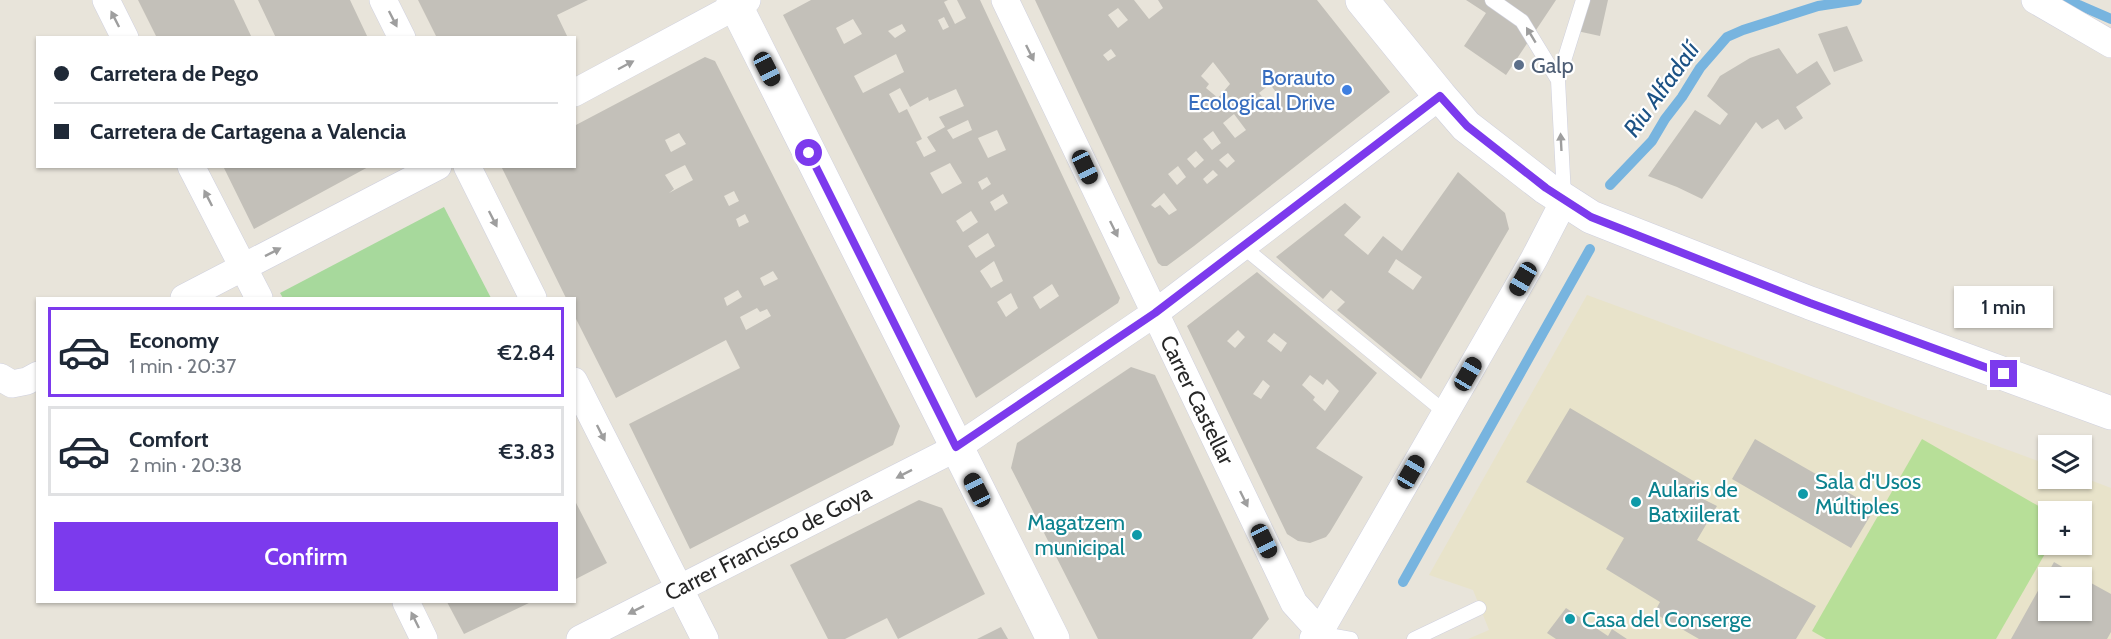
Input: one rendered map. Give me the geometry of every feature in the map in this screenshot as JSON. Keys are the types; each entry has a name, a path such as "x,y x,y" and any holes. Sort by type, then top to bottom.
{"main road":[{"path":"1362,0 1467,126 1546,188 1591,217 1810,303 2111,413"},
{"path":"738,2 956,447 1053,639"}],"street":[{"path":"106,0 124,36"},
{"path":"383,0 401,36"},
{"name":"Carrer Castellar","path":"1005,0 1294,603 1319,637"},
{"path":"2035,0 2111,44"},
{"path":"576,92 738,2"},
{"name":"Carrer Francisco de Goya","path":"580,639 956,447 1155,313 1440,96"},
{"path":"193,168 258,297"},
{"path":"186,297 434,168"},
{"path":"468,168 532,297"},
{"path":"1319,637 1534,260 1564,201"},
{"path":"0,377 12,384 27,381 36,376"},
{"path":"576,385 705,639"},
{"path":"406,603 424,639"}],"lane":[{"path":"1492,0 1522,21 1558,80"},
{"path":"1564,201 1558,80 1582,0"},
{"path":"1242,246 1446,412"},
{"path":"1414,639 1479,608"},
{"path":"1319,637 1351,639"}],"shaded area":[{"path":"1587,295 2038,461 2038,489 2092,489 2092,481 2111,488 2111,639 1468,639 1489,630 1473,590 1429,575"}],"green space":[{"path":"444,207 490,297 282,297 280,293"},
{"path":"1922,439 2038,506 2038,555 2044,555 1996,639 1826,639 1812,631"}],"building":[{"path":"138,0 234,0 251,36 156,36"},
{"path":"258,0 350,0 367,36 275,36"},
{"path":"418,0 588,0 557,15 567,36 436,36"},
{"path":"811,0 948,0 944,2 955,24 966,18 957,0 980,0 1120,298 1118,303 976,398 783,15","holes":["944,17 949,27 943,30 938,20","853,19 862,34 844,44 836,28","902,24 906,31 895,38 888,31","896,54 904,72 863,93 854,76","900,88 910,107 928,97 929,101 956,89 964,106 939,117 945,127 927,137 936,151 924,157 916,142 922,139 907,109 899,113 889,94","968,120 972,130 953,139 947,130","997,130 1006,150 988,158 978,138","950,163 962,183 942,194 930,173","987,177 991,184 982,190 978,182","1003,194 1008,203 995,211 990,202","971,211 978,222 963,232 956,221","988,233 995,246 976,258 968,246","994,261 1003,281 991,288 980,271","1052,284 1059,296 1040,309 1033,297","1011,293 1018,308 1006,317 997,302"]},
{"path":"1035,0 1134,0 1149,19 1163,8 1158,0 1317,0 1390,92 1167,266 1158,263","holes":["1118,8 1128,20 1118,28 1108,15","1111,49 1116,56 1108,61 1103,55","1213,62 1230,84 1218,98 1206,88 1209,84 1201,76","1270,84 1281,99 1271,107 1259,93","1234,114 1246,130 1235,138 1223,123","1213,131 1221,143 1212,150 1203,139","1196,151 1204,160 1195,168 1187,159","1228,153 1235,161 1227,168 1219,160","1178,166 1186,177 1177,185 1168,174","1213,170 1218,175 1207,184 1203,179","1164,193 1177,210 1169,215 1160,205 1155,208 1151,205"]},
{"path":"1466,0 1556,0 1506,75 1464,46 1486,13"},
{"path":"1584,0 1608,0 1600,36 1577,31"},
{"path":"1847,26 1863,61 1834,72 1818,34"},
{"path":"1779,48 1797,74 1817,61 1831,84 1796,107 1803,118 1785,130 1778,119 1762,129 1756,122 1702,199 1648,176 1695,110 1720,125 1728,114 1707,96 1720,76 1750,58"},
{"path":"705,57 715,61 900,426 893,445 690,549 629,424 740,368 726,340 616,398 576,319 576,297 566,297 502,168 576,168 576,125","holes":["679,133 686,144 671,152 665,140","685,165 693,180 669,193 674,189 665,175","734,191 739,201 729,206 724,196","745,214 749,222 739,227 736,219","773,271 778,279 764,286 760,278","738,290 742,297 727,306 724,298","757,308 760,312 767,309 771,316 746,330 740,317"]},
{"path":"224,168 366,168 254,229"},
{"path":"1458,172 1505,213 1509,229 1421,379 1337,310 1345,302 1331,290 1323,299 1276,257 1345,203 1361,217 1344,235 1368,255 1383,236 1402,251","holes":["1396,259 1422,277 1413,290 1388,272"]},
{"path":"1257,272 1377,373 1316,448 1363,477 1326,537 1310,543 1298,541 1287,534 1187,326","holes":["1238,330 1245,337 1235,348 1227,341","1274,333 1287,343 1281,352 1267,341","1310,375 1323,385 1327,379 1339,391 1325,411 1302,385","1263,380 1270,386 1261,399 1253,394"]},
{"name":"Magatzem municipal","path":"1131,367 1155,375 1269,619 1252,639 1098,639 1011,468 1017,443"},
{"name":"Aularis de Batxiilerat","path":"1570,408 1707,489 1703,499 1717,506 1697,540 1816,606 1796,639 1699,639 1654,613 1660,602 1606,569 1624,538 1526,482"},
{"name":"Sala d'Usos Múltiples","path":"1755,439 1875,508 1851,548 1732,479"},
{"path":"919,500 942,508 985,594 898,639 887,618 845,639 828,639 790,565"},
{"path":"576,503 607,563 576,579"},
{"path":"2054,562 2062,567 2051,567"},
{"path":"2092,584 2111,594 2111,632 2107,639 2011,639 2038,591 2038,621 2092,621"},
{"path":"448,603 529,603 464,634"},
{"name":"Casa del Conserge","path":"1566,608 1608,636 1612,629 1627,639 1556,639 1547,633"},
{"path":"1001,627 1008,639 977,639"}],"waterway":[{"name":"Riu Alfadalí","path":"1610,185 1652,141 1700,68 1727,37 1818,6 1857,0"},
{"name":"Riu Alfadalí","path":"2058,0 2079,5 2111,19"},
{"name":"Riu Alfadalí","path":"1403,582 1590,249"}],"place":[{"name":"Galp","path":"1519,65"},
{"name":"Borauto Ecological Drive","path":"1347,90"},
{"name":"Sala d'Usos Múltiples","path":"1803,494"},
{"name":"Aularis de Batxiilerat","path":"1636,502"},
{"name":"Magatzem municipal","path":"1137,535"},
{"name":"Casa del Conserge","path":"1570,619"}],"route":[{"path":"809,153 956,447 1155,313 1440,96 1467,126 1546,188 1591,217 1810,303 2004,374"}]}
